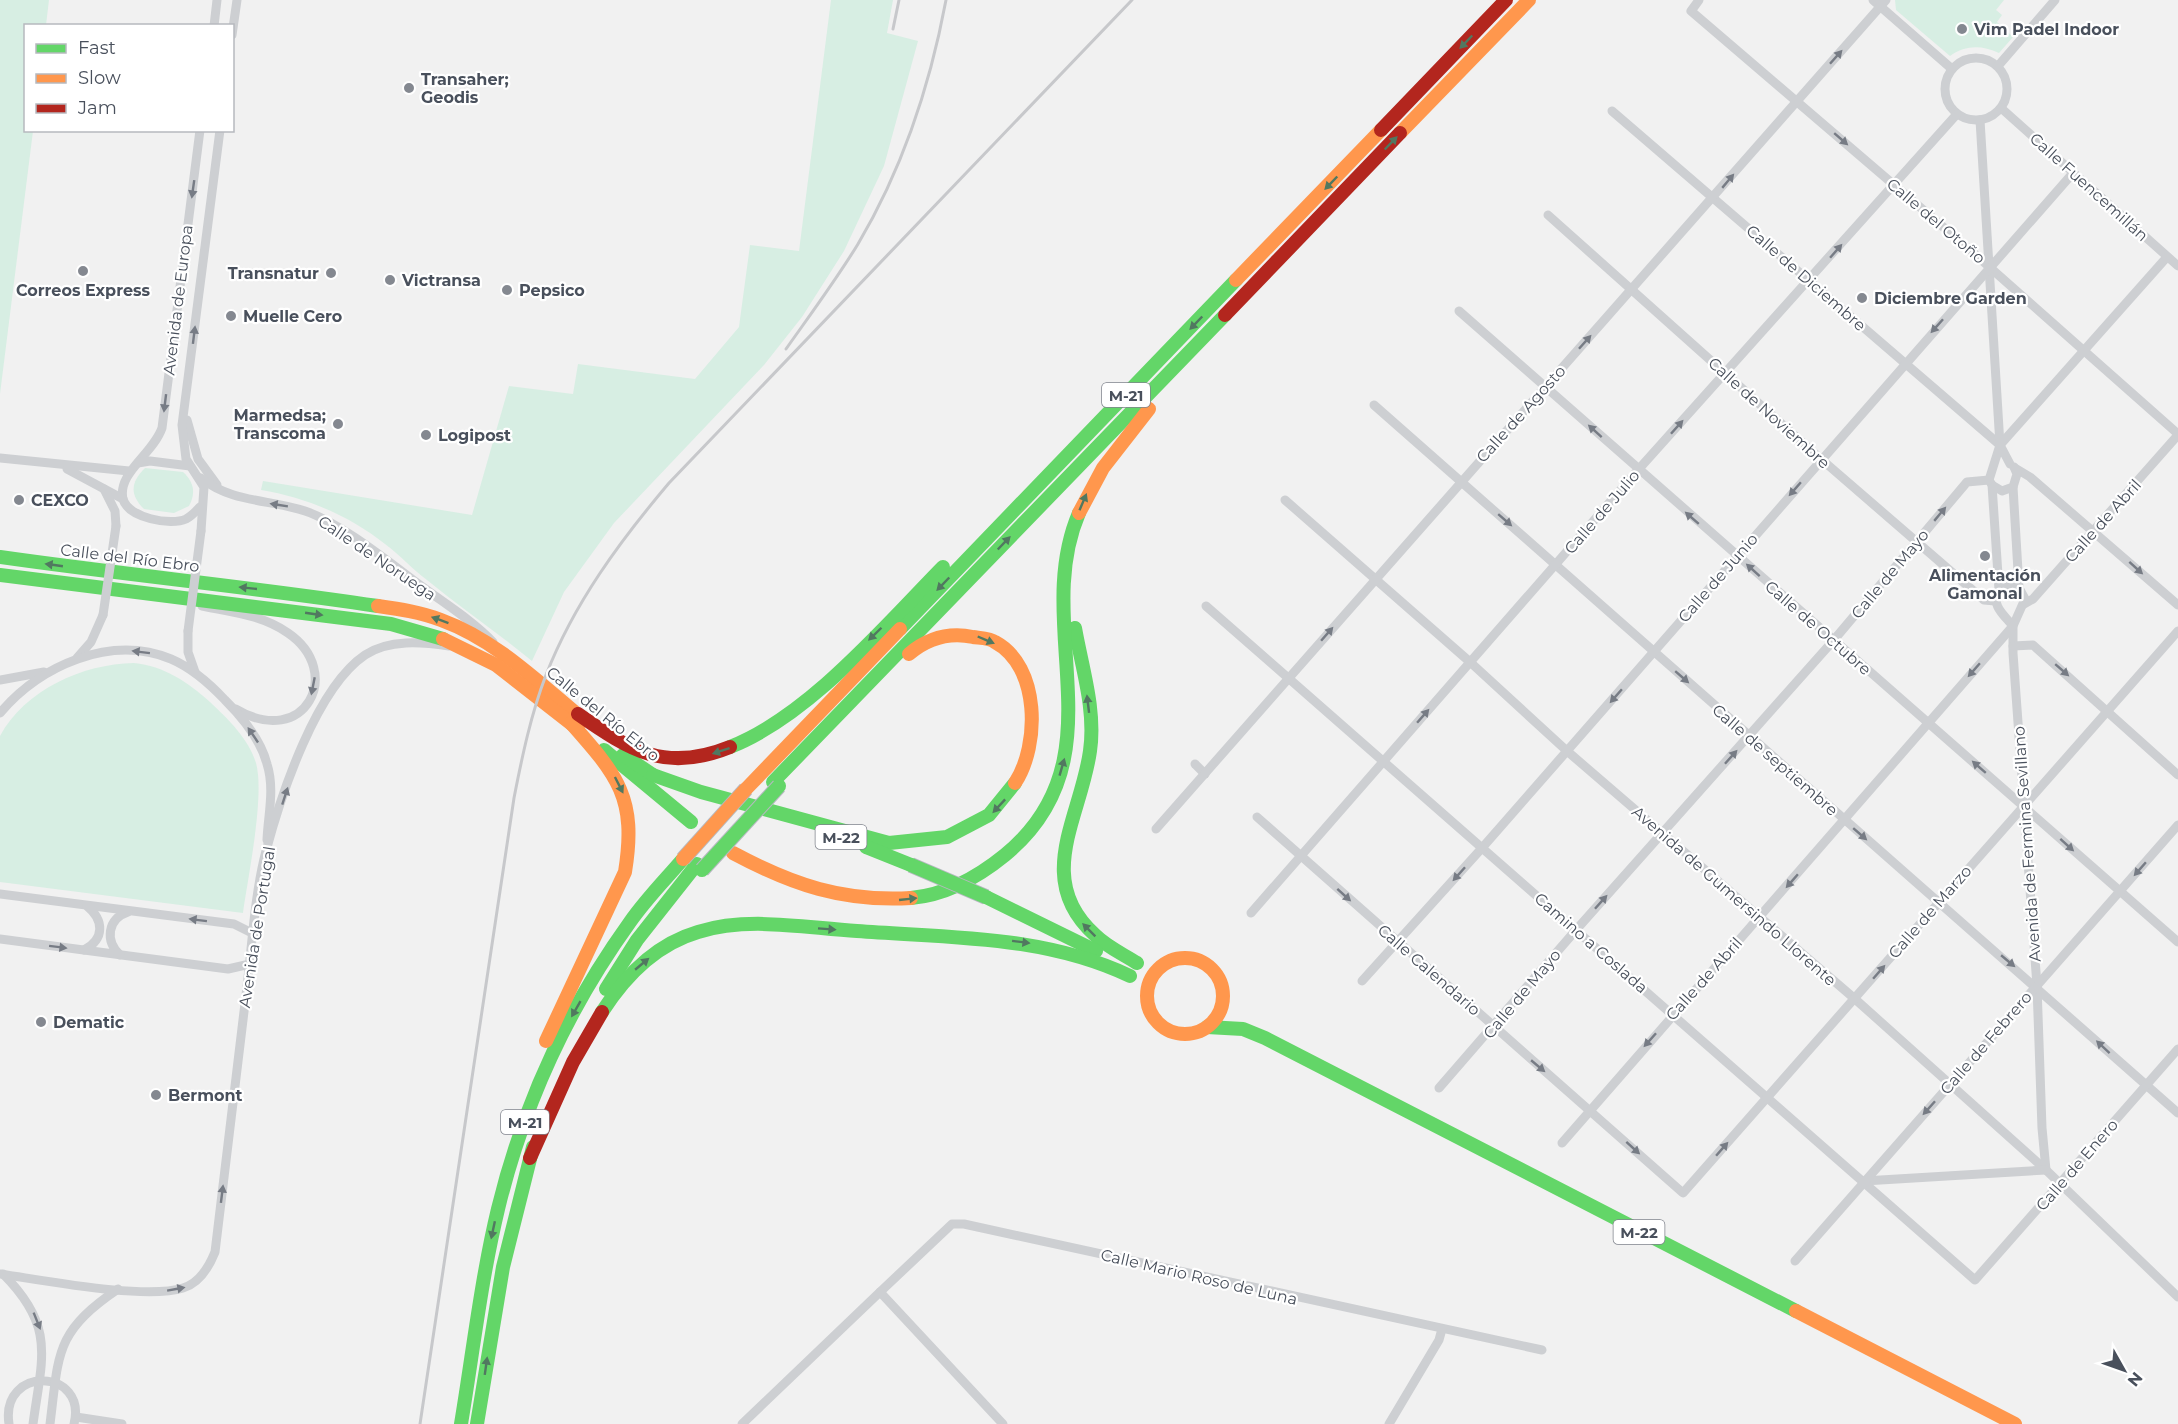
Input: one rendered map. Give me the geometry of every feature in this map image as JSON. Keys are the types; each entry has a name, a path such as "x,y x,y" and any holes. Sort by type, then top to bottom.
{"main road":[{"name":"M-21","path":"460,1424 486,1264 498,1207 527,1116 564,1030 632,920 746,789 1506,0"},
{"name":"M-21","path":"477,1424 503,1267 530,1158 558,1077 578,1037 637,940 776,784 1529,0"},
{"path":"733,853 773,875 828,894 887,901 914,899 943,892 969,881 995,866 1027,835 1040,816 1060,776 1066,753 1070,705 1064,602 1070,536 1082,502 1097,474 1116,448 1277,260"},
{"path":"574,719 623,745 669,760 708,755 749,740 813,695 1000,512 1115,406"},
{"name":"Calle del Río Ebro","path":"0,557 134,576 309,595 407,610 442,620 480,638 509,658 574,719 602,749 653,776"},
{"path":"1067,558 1070,597 1091,731 1088,763 1065,837 1063,877 1070,902 1079,920 1094,935 1137,963"},
{"name":"Calle del Río Ebro","path":"0,575 391,624 425,633 463,647 499,668 653,776"},
{"path":"771,811 888,843 914,845 936,842 974,827 1003,802 1025,765 1033,726 1031,696 1027,681 1014,658 1003,648 981,636 947,635 928,640 892,670 776,784"},
{"path":"498,1207 508,1151 536,1069 553,1024 626,872 630,849 631,825 620,783 574,719"},
{"path":"602,749 691,822"},
{"name":"M-22","path":"653,776 771,811 911,865 986,897 1104,954 1137,963 1164,964 1182,958 1200,961 1218,976 1223,995 1236,1013 1265,1038"},
{"path":"530,1158 585,1041 608,1000 633,971 660,949 688,934 716,927 749,923 984,938 1036,944 1084,956 1130,976"},
{"name":"M-22","path":"1104,954 1130,976 1147,996 1152,1016 1168,1030 1189,1034 1207,1027 1243,1029 1265,1038 2015,1424"},
{"path":"1147,996 1152,978 1164,964"},
{"path":"1207,1027 1217,1017 1223,995"}],"street":[{"path":"214,24 217,0"},
{"path":"234,24 237,0"},
{"name":"Calle del Otoño","path":"1699,0 1691,10 1989,266 2178,435"},
{"path":"1998,66 2055,0"},
{"path":"1880,2 1952,69"},
{"name":"Calle de Agosto","path":"1156,829 1373,580 1714,197 1880,2"},
{"path":"1969,58 1979,58 1998,66 2007,82 2007,91 2001,108 1980,120 1964,118 1957,114 1946,97 1945,87 1952,69 1969,58"},
{"name":"Calle Fuencemillán","path":"2001,108 2178,266"},
{"name":"Calle de Diciembre","path":"1612,111 2000,445"},
{"name":"Calle de Julio","path":"1251,913 1638,470 1957,114"},
{"path":"1980,120 2000,445 1991,482 1999,590 1995,601 2013,626"},
{"name":"Avenida de Europa","path":"138,463 151,450 162,428 200,132"},
{"name":"Avenida de Europa","path":"190,466 183,442 186,393 220,132"},
{"name":"Calle de Junio","path":"1362,981 1482,848 1904,363 2073,173"},
{"name":"Calle de Noviembre","path":"1548,215 1916,543 1984,600 1995,601"},
{"path":"2000,445 2167,257"},
{"name":"Calle de Octubre","path":"1459,311 2178,942"},
{"path":"186,393 190,436 198,459 208,474 226,493"},
{"name":"Calle de septiembre","path":"1374,405 1749,737 2037,986 2178,1113"},
{"name":"Calle de Abril","path":"2023,606 2033,599 2095,531 2178,435"},
{"path":"1991,482 2002,491 2013,487 2017,481 2012,466 2000,445"},
{"path":"0,458 129,471"},
{"path":"76,659 91,642 103,615 116,526 124,500 129,471 138,463 150,462 190,466 204,487 201,531 188,631 188,652 195,672"},
{"path":"1994,466 2005,462 2023,471 2178,605"},
{"path":"56,464 103,487 142,515 176,521 186,519 201,507"},
{"name":"Calle de Noruega","path":"199,477 226,493 306,511 329,522 382,557 484,632 509,658"},
{"name":"Calle de Mayo","path":"1439,1088 1833,641 1967,482 1991,482"},
{"path":"103,487 113,505 116,526"},
{"path":"2001,612 2012,615 2023,606 2024,595 2019,588 2013,487"},
{"name":"Avenida de Gumersindo Llorente","path":"1285,500 1373,580 1470,662 1567,751 1759,919 1855,999 2046,1170 2178,1297"},
{"path":"1999,590 2009,586 2019,588"},
{"path":"130,592 254,616 286,632 309,655 316,684 305,706 289,718 272,722 252,718 231,706"},
{"name":"Camino a Coslada","path":"1206,606 1975,1280"},
{"name":"Avenida de Fermina Sevillano","path":"2023,606 2013,626 2013,646 2037,986 2042,1128 2046,1170"},
{"name":"Calle de Abril","path":"1562,1143 1589,1109 1759,919 2013,626"},
{"name":"Calle de Marzo","path":"1683,1193 2178,631"},
{"name":"Avenida de Portugal","path":"118,1289 150,1292 185,1288 199,1279 215,1252 250,963 266,852 307,736 325,702 353,664 382,647 398,644 463,647"},
{"path":"2013,646 2033,645 2178,775"},
{"path":"0,713 23,690 76,659 113,651 132,650 169,658 195,672 231,706 258,742 269,772 271,801 266,852"},
{"path":"0,680 55,670"},
{"path":"1195,764 1205,774"},
{"name":"Calle Calendario","path":"1257,817 1683,1193"},
{"name":"Calle de Febrero","path":"1795,1261 2178,825"},
{"path":"0,894 234,924 254,934"},
{"path":"84,950 97,941 101,930 96,914 87,906"},
{"path":"120,955 112,945 110,930 114,920 130,911"},
{"path":"0,939 228,969 250,963"},
{"name":"Calle de Enero","path":"1975,1280 2178,1049"},
{"path":"1864,1181 2046,1170"},
{"name":"Calle Mario Roso de Luna","path":"742,1424 952,1224 964,1224 1542,1350"},
{"path":"1,1274 118,1289"},
{"path":"1,1274 19,1290 37,1319 43,1347 33,1424"},
{"path":"50,1424 61,1351 75,1323 86,1312 118,1289"},
{"path":"880,1292 1003,1424"},
{"path":"1389,1424 1439,1340 1442,1329"},
{"path":"9,1424 4,1411 17,1390 27,1383 39,1380 55,1383 71,1396 75,1420 122,1424"}],"green space":[{"path":"0,0 49,0 46,24 24,24 24,132 33,132 0,394"},
{"path":"831,0 893,0 887,33 918,41 884,166 844,251 802,317 764,365 614,523 564,592 532,661 422,576 390,548 357,525 342,516 294,497 261,490 263,481 472,515 509,386 573,394 578,364 695,379 739,327 750,245 799,251"},
{"name":"Vim Padel Indoor","path":"1895,0 2004,0 1996,10 2002,15 1997,22 2013,37 1999,53 1974,47 1950,56 1896,10"},
{"path":"145,468 183,472 193,488 193,497 189,506 174,513 144,509 136,498 134,488 137,478"},
{"path":"134,663 165,671 193,688 231,722 253,754 258,777 257,815 243,913 0,882 0,736 24,705 57,683 95,668"}],"railway":[{"path":"893,29 899,0"},
{"path":"786,349 850,257 888,186 923,95 946,0"},
{"path":"420,1424 514,798 536,705 557,648 584,598 616,550 669,483 1132,0"}],"traffic: fast":[{"path":"900,629 1236,280"},
{"path":"773,782 1225,315"},
{"path":"911,898 937,893 961,884 984,871 1005,855 1040,817 1059,777 1067,734 1068,690 1063,601 1067,556 1079,513"},
{"path":"0,557 378,606"},
{"path":"730,747 759,733 817,692 871,642 943,567"},
{"path":"0,575 391,624 443,639"},
{"path":"1075,628 1090,705 1091,736 1085,776 1066,847 1064,870 1067,892 1077,914 1095,935 1137,963"},
{"path":"604,750 691,822"},
{"path":"623,755 653,775"},
{"path":"653,775 701,792 889,843 947,837 989,815 1015,783"},
{"path":"702,870 779,786"},
{"path":"866,847 911,865"},
{"path":"461,1424 482,1289 498,1209 520,1133 534,1096 568,1023 608,955 642,905 683,859"},
{"path":"606,989 637,940 697,864"},
{"path":"911,865 986,897"},
{"path":"986,897 1096,951"},
{"path":"602,1012 621,986 656,953 683,937 717,927 737,925 777,924 996,941 1064,953 1130,976"},
{"path":"1207,1027 1243,1029 1265,1038 1796,1311"},
{"path":"477,1424 503,1267 533,1147"}],"traffic: slow":[{"path":"1400,133 1529,0"},
{"path":"1236,280 1381,130"},
{"path":"1079,513 1103,468 1149,409"},
{"path":"378,606 433,617 480,639 533,677 584,720"},
{"path":"746,789 900,629"},
{"path":"909,654 931,640 956,635 990,640 1010,653 1021,669 1028,687 1032,728 1029,748 1015,783"},
{"path":"443,639 496,665 578,729"},
{"path":"546,1041 625,872 628,847 626,806 620,790 601,758 571,723"},
{"path":"683,859 746,789"},
{"path":"733,853 777,874 819,889 863,897 911,898"},
{"path":"1185,958 1199,961 1212,969 1220,982 1223,996 1220,1010 1212,1023 1199,1031 1185,1034 1171,1031 1158,1023 1150,1010 1147,996 1150,982 1158,969 1171,961 1185,958"},
{"path":"1796,1311 2015,1424"}],"traffic: jam":[{"path":"1381,130 1506,0"},
{"path":"1225,315 1400,133"},
{"path":"578,714 633,748 668,758 707,755 730,747"},
{"path":"530,1158 573,1062 602,1012"}],"place":[{"name":"Vim Padel Indoor","path":"1962,29"},
{"name":"Transaher; Geodis","path":"409,88"},
{"name":"Correos Express","path":"83,271"},
{"name":"Transnatur","path":"331,273"},
{"name":"Victransa","path":"390,280"},
{"name":"Pepsico","path":"507,290"},
{"name":"Diciembre Garden","path":"1862,298"},
{"name":"Muelle Cero","path":"231,316"},
{"name":"Marmedsa; Transcoma","path":"338,424"},
{"name":"Logipost","path":"426,435"},
{"name":"CEXCO","path":"19,500"},
{"name":"Alimentación Gamonal","path":"1985,556"},
{"name":"Dematic","path":"41,1022"},
{"name":"Bermont","path":"156,1095"}]}
